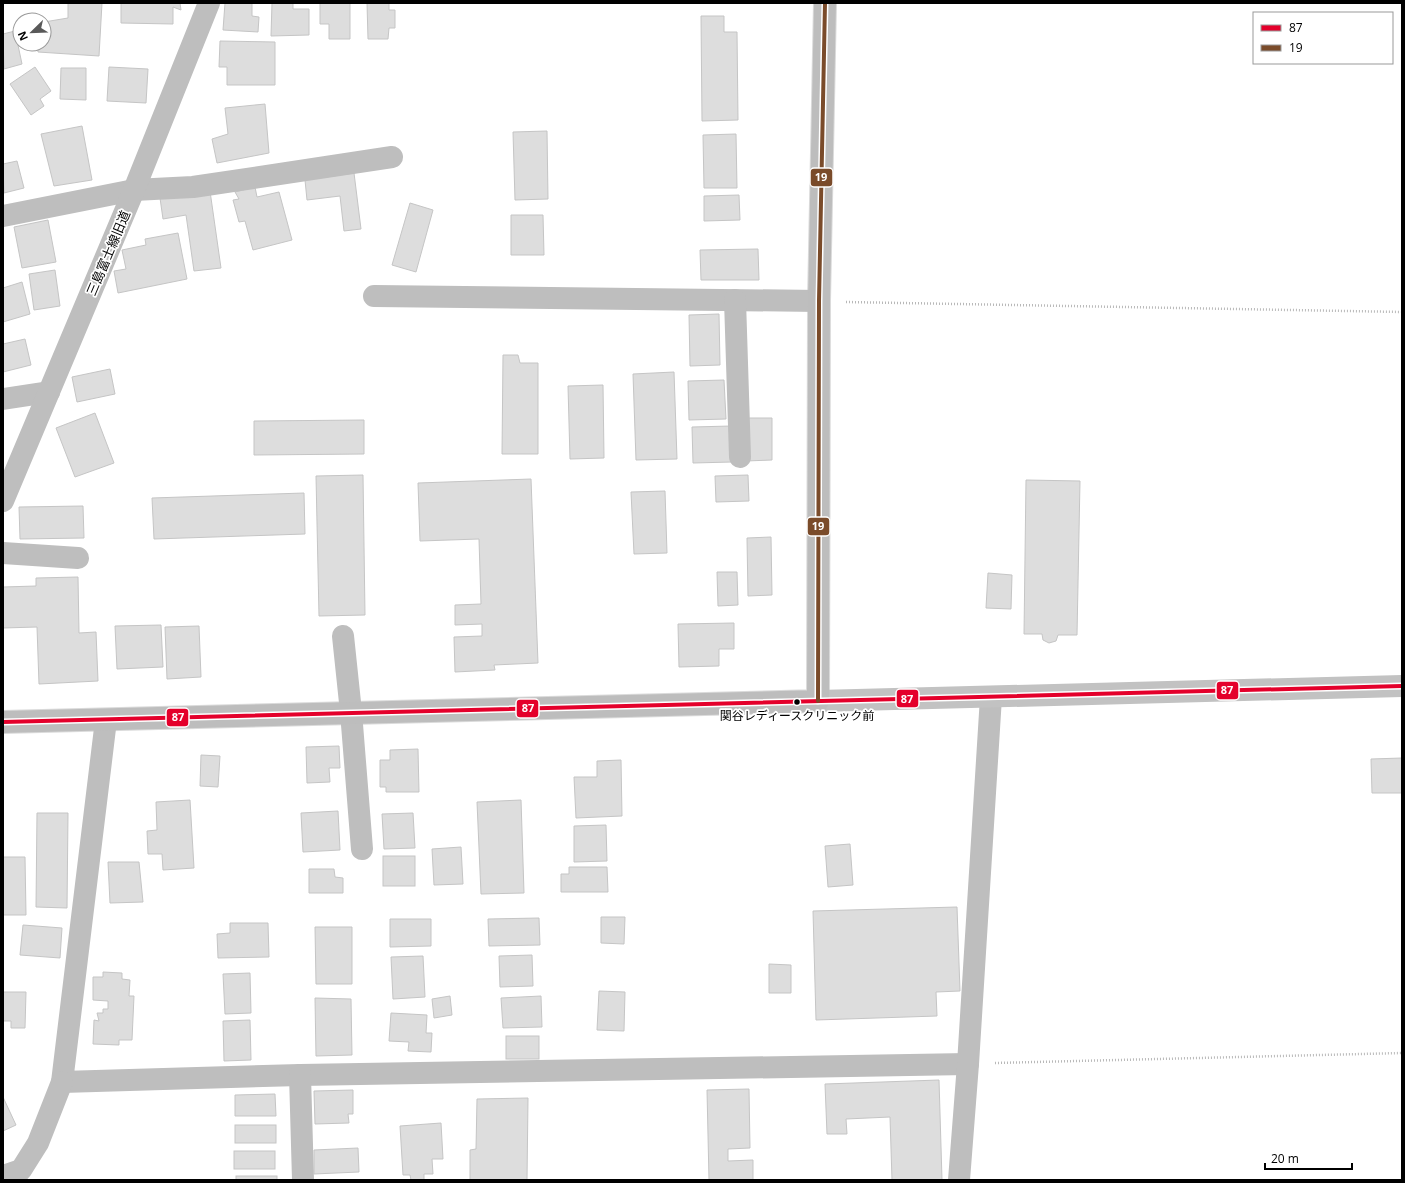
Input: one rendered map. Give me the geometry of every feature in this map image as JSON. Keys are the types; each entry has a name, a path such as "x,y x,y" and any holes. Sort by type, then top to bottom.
{"main road":[{"path":"3,722 818,701 819,301 825,3"}],"street":[{"name":"三島富士線旧道","path":"3,501 134,190 209,3"},
{"path":"3,216 134,190 193,187 392,157"},
{"path":"374,296 819,301"},
{"path":"735,300 740,457"},
{"path":"3,399 49,392"},
{"path":"3,553 78,558"},
{"path":"343,636 351,712 362,849"},
{"path":"818,701 1402,686"},
{"path":"959,1180 968,1064 991,697"},
{"path":"3,1176 21,1170 38,1143 62,1082 106,720"},
{"path":"62,1082 300,1075 968,1064"},
{"path":"300,1075 303,1180"}],"path":[{"path":"819,301 1402,312"},
{"path":"968,1064 1402,1053"}],"building":[{"path":"68,3 102,3 99,56 38,52 52,52 52,21 68,18"},
{"path":"121,3 180,3 181,10 173,7 173,24 121,23"},
{"path":"225,3 252,3 252,16 259,17 258,32 223,30"},
{"path":"272,3 293,3 293,9 309,9 309,35 271,36"},
{"path":"320,3 350,3 350,39 329,39 329,24 320,24"},
{"path":"367,3 389,3 389,10 395,10 395,28 389,28 388,39 368,39"},
{"path":"701,16 724,16 724,32 737,32 738,120 702,121"},
{"path":"12,32 12,52 19,52 22,64 4,69 3,34"},
{"path":"220,41 275,42 275,85 227,85 227,67 219,67"},
{"path":"35,67 51,91 40,99 44,106 31,115 10,84"},
{"path":"109,67 148,69 146,103 107,101"},
{"path":"61,68 86,68 86,100 60,99"},
{"path":"265,104 269,153 217,163 212,139 228,134 225,108"},
{"path":"82,126 92,180 54,186 41,134"},
{"path":"547,131 548,199 515,200 513,132"},
{"path":"736,134 737,188 704,188 703,135"},
{"path":"17,161 24,188 4,193 3,164"},
{"path":"354,173 361,229 344,231 340,196 307,200 305,180"},
{"path":"255,187 257,197 279,192 292,240 253,250 245,221 239,222 233,200 239,199 235,192"},
{"path":"210,191 221,268 194,271 186,215 163,219 160,198"},
{"path":"739,195 740,220 704,221 704,196"},
{"path":"410,203 433,210 416,272 392,265"},
{"path":"511,215 543,215 544,255 511,255"},
{"path":"48,220 56,262 22,268 14,227"},
{"path":"178,233 187,279 118,293 114,271 126,269 122,250 146,245 145,239"},
{"path":"758,249 759,280 701,280 700,250"},
{"path":"55,270 60,306 34,310 29,274"},
{"path":"22,282 30,314 3,322 3,288"},
{"path":"719,314 720,365 690,366 689,315"},
{"path":"25,339 31,365 3,372 3,344"},
{"path":"503,355 518,355 520,363 538,363 538,454 502,454"},
{"path":"110,369 115,394 77,402 72,377"},
{"path":"674,372 677,459 636,460 633,374"},
{"path":"724,380 726,419 689,420 688,381"},
{"path":"603,385 604,458 570,459 568,386"},
{"path":"95,413 114,463 75,477 56,428"},
{"path":"746,418 772,418 772,460 746,461"},
{"path":"364,420 364,454 254,455 254,421"},
{"path":"731,426 732,462 693,463 692,427"},
{"path":"363,475 365,615 319,616 316,476"},
{"path":"748,475 749,501 716,502 715,476"},
{"path":"531,479 538,663 494,665 495,670 455,672 454,637 482,636 482,624 455,625 455,605 481,604 479,539 420,541 418,483"},
{"path":"1026,480 1080,481 1077,635 1058,635 1056,641 1049,643 1043,640 1042,634 1024,634"},
{"path":"665,491 667,553 634,554 631,492"},
{"path":"304,493 305,534 154,539 152,498"},
{"path":"83,506 84,538 20,539 19,507"},
{"path":"771,537 772,595 748,596 747,538"},
{"path":"717,572 737,572 738,605 718,606"},
{"path":"988,573 1012,575 1011,609 986,608"},
{"path":"78,577 79,633 96,632 98,681 39,684 37,627 3,628 3,587 36,586 36,578"},
{"path":"734,623 734,649 719,649 719,666 679,667 678,624"},
{"path":"161,625 163,667 117,669 115,626"},
{"path":"199,626 201,677 167,679 165,627"},
{"path":"339,746 340,768 329,768 330,782 307,783 306,747"},
{"path":"418,749 419,792 386,792 386,787 380,787 380,760 390,760 390,750"},
{"path":"201,755 220,756 218,787 200,786"},
{"path":"1402,758 1402,793 1372,793 1371,759"},
{"path":"621,760 622,816 576,818 574,777 597,777 597,761"},
{"path":"190,800 194,868 163,870 162,854 148,854 147,831 157,830 156,802"},
{"path":"521,800 524,893 481,894 477,802"},
{"path":"338,811 340,850 303,852 301,813"},
{"path":"37,813 68,813 67,908 36,907"},
{"path":"413,813 415,848 384,849 382,814"},
{"path":"606,825 607,861 574,862 574,826"},
{"path":"850,844 853,885 828,887 825,846"},
{"path":"461,847 463,884 434,885 432,849"},
{"path":"383,856 415,856 415,886 383,886"},
{"path":"3,857 25,857 26,915 3,915"},
{"path":"108,862 139,862 143,902 110,903"},
{"path":"569,867 607,867 608,892 561,892 561,874 569,874"},
{"path":"309,869 334,869 335,877 343,878 343,893 309,893"},
{"path":"957,907 960,991 936,992 937,1016 816,1020 813,911"},
{"path":"601,917 625,917 624,944 601,943"},
{"path":"539,918 540,945 489,946 488,919"},
{"path":"390,919 431,919 431,946 390,947"},
{"path":"230,923 268,923 269,957 218,958 217,934 230,933"},
{"path":"23,925 62,928 60,958 20,955"},
{"path":"315,927 352,927 352,984 316,984"},
{"path":"532,955 533,986 500,987 499,956"},
{"path":"423,956 425,997 393,999 391,957"},
{"path":"769,964 791,965 791,993 769,993"},
{"path":"103,972 122,973 122,979 130,980 129,996 134,996 132,1040 119,1040 119,1045 93,1044 94,1020 99,1021 97,1013 103,1013 103,1009 108,1009 108,1001 93,1000 93,977 103,977"},
{"path":"250,973 251,1013 225,1014 223,974"},
{"path":"599,991 625,992 624,1031 597,1030"},
{"path":"3,992 26,992 25,1028 11,1028 11,1021 3,1021"},
{"path":"450,996 452,1015 434,1018 432,999"},
{"path":"541,996 542,1027 503,1028 501,998"},
{"path":"315,998 351,999 352,1055 316,1056"},
{"path":"391,1013 427,1015 426,1033 432,1033 431,1052 408,1051 409,1042 389,1041"},
{"path":"250,1020 251,1060 224,1061 223,1021"},
{"path":"506,1036 539,1036 539,1059 506,1059"},
{"path":"939,1080 942,1180 892,1180 890,1117 846,1119 847,1134 827,1134 825,1084"},
{"path":"749,1089 750,1148 728,1149 728,1161 753,1160 753,1180 709,1180 707,1090"},
{"path":"353,1090 353,1114 348,1114 349,1123 315,1124 314,1091"},
{"path":"275,1094 276,1116 235,1116 235,1095"},
{"path":"3,1097 16,1125 3,1131"},
{"path":"528,1098 527,1180 470,1180 470,1150 476,1149 477,1099"},
{"path":"441,1123 443,1159 432,1159 433,1174 424,1174 424,1180 411,1180 410,1175 403,1175 400,1126"},
{"path":"235,1125 276,1125 276,1143 235,1143"},
{"path":"358,1148 359,1172 314,1174 314,1150"},
{"path":"234,1151 275,1151 275,1169 234,1169"},
{"path":"236,1176 277,1176 277,1180 236,1180"}],"transit line":[{"name":"19","path":"818,701 819,301 825,3"},
{"name":"87","path":"3,722 1402,686"}],"place":[{"name":"関谷レディースクリニック前","path":"797,702"}]}
